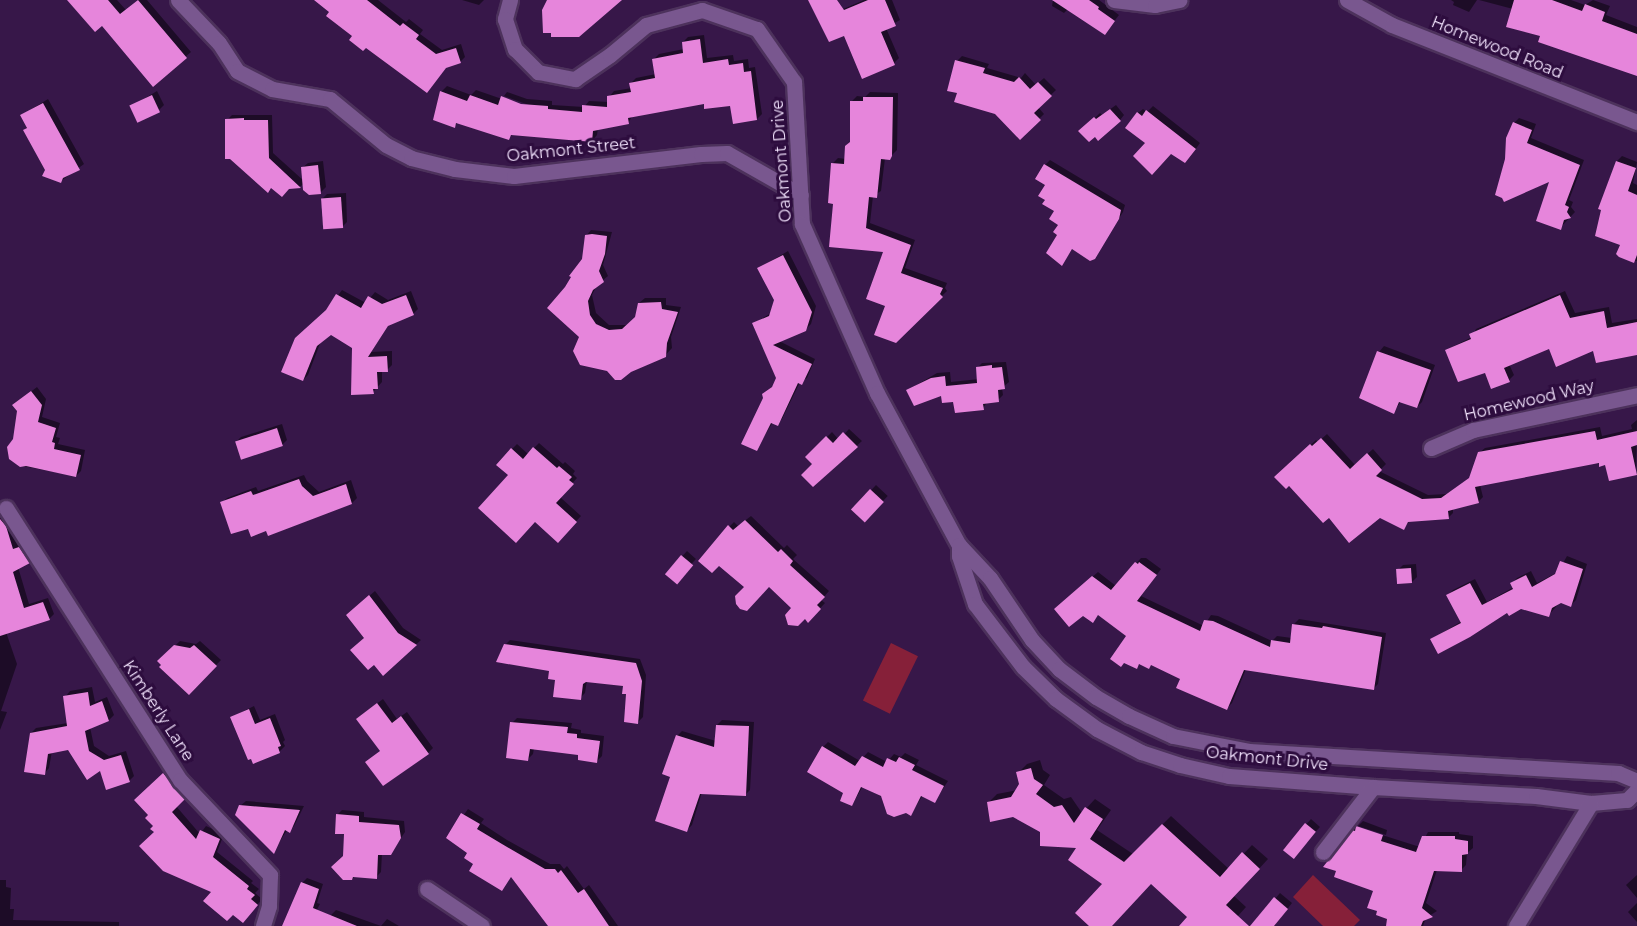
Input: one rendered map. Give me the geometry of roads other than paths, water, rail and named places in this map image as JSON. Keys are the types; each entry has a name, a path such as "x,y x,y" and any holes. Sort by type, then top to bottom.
{"street":[{"name":"Oakmont Street","path":"178,0 219,43 237,71 272,89 330,99 386,145 411,158 455,169 514,176 727,153 801,195"},
{"name":"Oakmont Drive","path":"510,0 505,19 515,48 538,72 575,79 610,55 646,25 702,10 757,29 794,82 802,224 877,393 959,545 990,578 1032,640 1059,669 1096,697 1129,716 1173,736 1255,751 1618,772 1637,781"},
{"path":"1114,0 1155,5 1179,0"},
{"name":"Homewood Road","path":"1347,0 1392,25 1637,122"},
{"name":"Homewood Way","path":"1431,448 1473,430 1637,395"},
{"name":"Kimberly Lane","path":"6,508 180,780 270,875 269,906 263,926"},
{"name":"Oakmont Drive","path":"959,545 959,556 975,604 1023,668 1056,699 1097,729 1141,752 1186,767 1229,776 1373,788 1536,796 1591,803 1628,800 1637,790"},
{"path":"1323,852 1373,788"},
{"path":"1516,926 1591,803"},
{"path":"427,889 482,926"}]}
